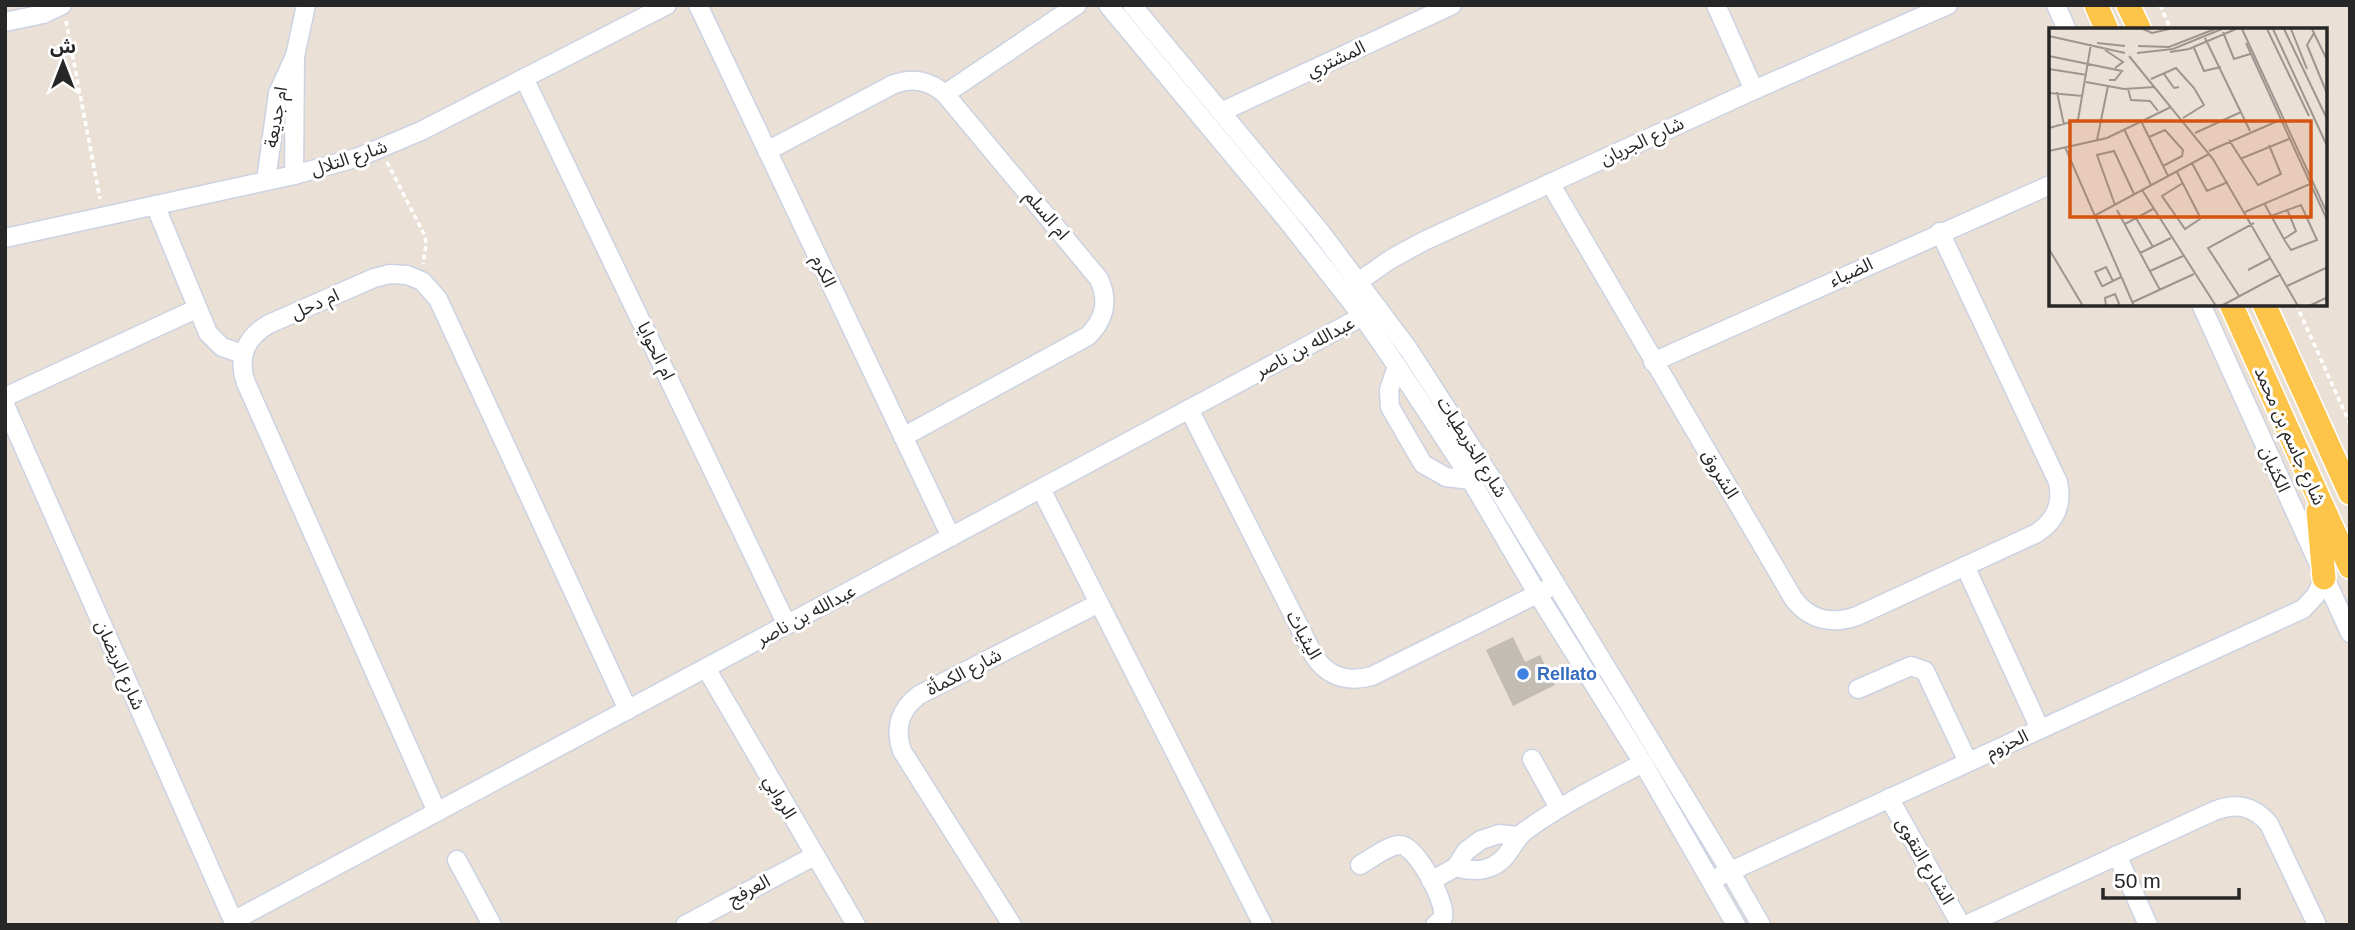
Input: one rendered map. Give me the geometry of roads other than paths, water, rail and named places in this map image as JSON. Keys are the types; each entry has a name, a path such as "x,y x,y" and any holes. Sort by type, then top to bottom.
{"main road":[{"path":"2096,5 2106,28"},
{"path":"2128,5 2139,28"},
{"name":"شارع جاسم بن محمد","path":"2232,306 2350,567"},
{"name":"شارع جاسم بن محمد","path":"2265,306 2350,493"},
{"path":"2316,494 2324,578"}],"street":[{"name":"ام جديعة","path":"293,175 295,56 306,5"},
{"name":"شارع التلال","path":"5,238 293,175 338,164 381,149 667,5"},
{"name":"الكرم","path":"698,5 951,537"},
{"path":"945,94 1077,5"},
{"name":"شارع الخريطيات","path":"1108,5 1286,219 1351,287 1370,313 1397,366 1471,480 1537,593 1643,763 1736,925"},
{"name":"شارع الخريطيات","path":"1132,5 1320,230 1351,287"},
{"name":"المشتري","path":"1221,112 1452,5"},
{"path":"1716,5 1754,90"},
{"name":"شارع الجريان","path":"1351,287 1423,240 1948,5"},
{"path":"2056,5 2066,28"},
{"path":"5,22 64,12"},
{"name":"ام جديعة","path":"266,181 276,103 285,75 295,56"},
{"name":"ام الحوايا","path":"524,78 787,625"},
{"name":"ام السلم","path":"767,151 902,82 925,82 945,94 1094,271 1103,287 1105,305 1099,322 1080,341 903,436"},
{"name":"الشروق","path":"1550,183 1793,598 1805,611 1821,620 1848,619 2042,529 2054,516 2060,499 2058,482 1940,232"},
{"name":"الضياء","path":"1653,362 2049,185"},
{"path":"155,205 208,333 229,350 243,354 246,383 437,812"},
{"name":"ام دحل","path":"243,354 253,336 269,324 382,275 398,274 415,278 428,286 438,299 628,710"},
{"name":"الكثبان","path":"2202,306 2350,633"},
{"path":"5,397 196,309"},
{"name":"شارع الخريطيات","path":"1370,313 1409,350 1452,414 1730,871 1760,925"},
{"name":"عبدالله بن ناصر","path":"234,923 1370,313"},
{"path":"1397,366 1389,390 1390,407 1423,464 1446,477 1471,480"},
{"name":"شارع الريضان","path":"5,405 234,923"},
{"name":"اليثياث","path":"1189,409 1313,654 1318,663 1333,675 1353,679 1372,676 1556,584"},
{"path":"1041,489 1263,925"},
{"path":"1965,566 2040,729"},
{"path":"2303,609 2316,595 2324,578"},
{"name":"شارع الكمأة","path":"1012,925 902,751 899,741 900,720 904,710 919,695 1099,603"},
{"name":"الحزوم","path":"1710,880 2303,609 2340,612"},
{"path":"1858,689 1911,667 1925,671 1968,762"},
{"name":"الروابي","path":"706,668 856,925"},
{"path":"1532,759 1559,808"},
{"path":"1456,867 1475,870 1494,865 1510,853 1518,836 1559,808 1643,763"},
{"name":"الشارع التقوى","path":"1889,798 1964,925 2222,807 2231,806 2248,808 2269,824 2317,925"},
{"path":"1431,881 1456,867 1466,851 1481,840 1499,834 1518,836"},
{"path":"1360,865 1394,846 1403,845 1413,853 1431,881 1444,909 1443,918 1435,925"},
{"path":"2117,855 2148,925"},
{"name":"العرفج","path":"685,925 814,856"},
{"path":"457,860 492,925"}],"place":[{"name":"Rellato","path":"1523,674"}]}
